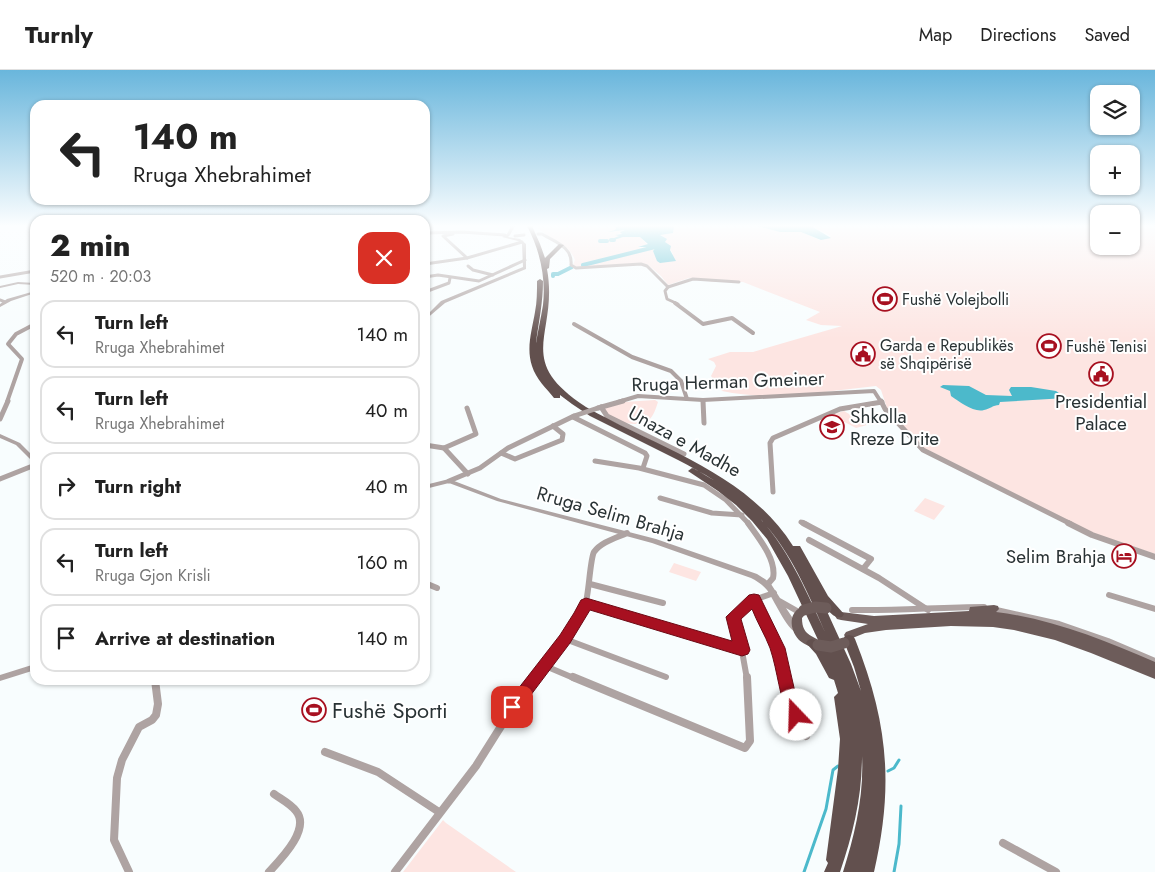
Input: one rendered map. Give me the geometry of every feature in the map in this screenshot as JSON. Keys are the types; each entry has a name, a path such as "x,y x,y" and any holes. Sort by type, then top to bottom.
{"highway":[{"name":"Unaza e Madhe","path":"537,263 539,272 540,301 530,348 534,366 542,381 555,395 574,409 698,474 722,490 743,512 764,528 787,562 831,656 850,711 855,753 854,785 847,829 833,870"},
{"name":"Unaza e Madhe","path":"543,263 546,302 538,352 541,365 548,378 562,393 590,413 715,477 735,491 761,513 790,549 852,678 862,711 869,766 866,815 851,872"},
{"path":"544,270 547,263"},
{"path":"715,477 748,497 782,529 806,564 824,600 839,615"},
{"path":"743,512 776,554 800,600 802,611"},
{"path":"848,639 865,682 874,717 880,765 880,805 872,853 866,872"},
{"path":"815,644 832,672 840,696 847,737 843,786 835,834 833,870"}],"main road":[{"path":"848,639 849,625 839,615 826,608 815,607 802,611 796,620 798,630 815,644 834,647 848,639 865,628 950,622 992,623 1023,628 1070,640 1155,674"},
{"path":"839,615 864,620 956,610 994,609"},
{"path":"933,613 996,616 1034,623 1085,638 1155,667"}],"street":[{"path":"430,276 438,275 477,281 518,263"},
{"path":"430,314 443,302 524,268 525,263"},
{"path":"572,263 574,268 644,264 668,286"},
{"path":"468,266 473,270 493,275"},
{"path":"0,274 30,271"},
{"path":"430,291 446,286 449,284 450,278"},
{"path":"737,281 693,279 668,286 665,291 667,299 681,306 703,324 732,318 754,333"},
{"path":"0,288 18,283 30,284"},
{"path":"0,306 3,301 30,293"},
{"path":"574,324 632,357 671,371 680,380 687,399"},
{"path":"0,419 15,384 22,359 13,352 8,344 19,331 30,326"},
{"name":"Rruga Herman Gmeiner","path":"449,482 468,474 508,448 553,426 599,407 638,396 703,400 870,390 876,392 884,409 923,450 1092,535 1155,557"},
{"path":"703,400 704,422"},
{"path":"773,492 770,454 770,443 773,438 845,408 882,402"},
{"path":"599,407 607,416 684,454"},
{"path":"430,446 444,448 476,434 467,408"},
{"path":"574,417 646,454 643,468"},
{"path":"501,453 515,459 562,440 563,434 553,426"},
{"path":"0,436 18,444 30,456"},
{"path":"444,448 468,474"},
{"path":"595,461 643,468 707,486 743,512 756,533 771,562 775,575 773,580 767,585"},
{"path":"0,479 30,467"},
{"path":"430,486 449,482"},
{"name":"Rruga Selim Brahja","path":"449,482 499,500 654,540 754,576 767,585 776,596 788,619 798,630"},
{"path":"660,498 732,516 743,512"},
{"path":"801,522 871,559 863,569"},
{"path":"395,872 476,766 520,696 565,639 581,615 590,584 594,550 600,545 627,533"},
{"path":"809,540 863,569 933,613"},
{"path":"590,584 663,603"},
{"path":"430,585 437,588"},
{"path":"1109,595 1155,609"},
{"path":"543,665 745,748 750,741 748,690 742,650 733,617 754,599 776,596"},
{"name":"Rruga Selim Brahja","path":"776,596 802,611"},
{"path":"754,599 777,648 787,692 806,736"},
{"path":"586,603 742,650"},
{"path":"994,609 1059,624 1108,641 1155,661"},
{"path":"852,610 933,613"},
{"path":"565,639 666,677"},
{"path":"0,678 30,669"},
{"path":"129,872 114,840 117,778 122,760 139,727 152,720 156,715 158,704 156,685"},
{"path":"325,752 378,772 439,812"},
{"path":"269,872 299,832 302,823 294,809 274,794"},
{"path":"1003,843 1056,872"}],"shaded area":[{"path":"574,263 1155,263 1155,554 1093,533 922,447 888,411 881,390 876,386 818,393 760,396 722,391 711,376 716,366 714,362 708,359 730,352 753,352 842,326 821,325 806,320 820,312 743,282 714,282 689,278 668,285 647,264 578,268 573,265"},
{"path":"655,400 658,402 652,416 649,420 640,424 616,420 607,414 603,407 624,402"},
{"path":"844,411 867,425 856,428 831,415"},
{"path":"925,498 945,506 934,520 914,511"},
{"path":"674,563 701,572 696,581 669,572"},
{"path":"443,820 446,823 516,872 403,872"}],"water":[{"path":"943,385 969,386 986,395 1012,396 1009,390 1011,387 1031,387 1056,391 1066,398 1000,402 999,405 980,411 967,406 951,396 950,391 940,387"}],"waterway":[{"path":"583,265 589,263"},
{"path":"553,276 553,274 558,274 572,267"},
{"path":"888,771 894,768 899,760"},
{"path":"804,872 826,809 833,770 838,766"},
{"path":"894,872 899,844 901,806"}],"place":[{"name":"Fushë Volejbolli","path":"885,299"},
{"name":"Fushë Tenisi","path":"1049,346"},
{"name":"Garda e Republikës së Shqipërisë","path":"863,354"},
{"name":"Presidential Palace","path":"1101,374"},
{"name":"Shkolla Rreze Drite","path":"832,427"},
{"name":"Selim Brahja","path":"1124,556"},
{"name":"Fushë Sporti","path":"314,710"}],"route":[{"path":"512,707 565,639 581,615 586,603 742,650 733,617 754,599 777,648 787,692 796,715"}]}
